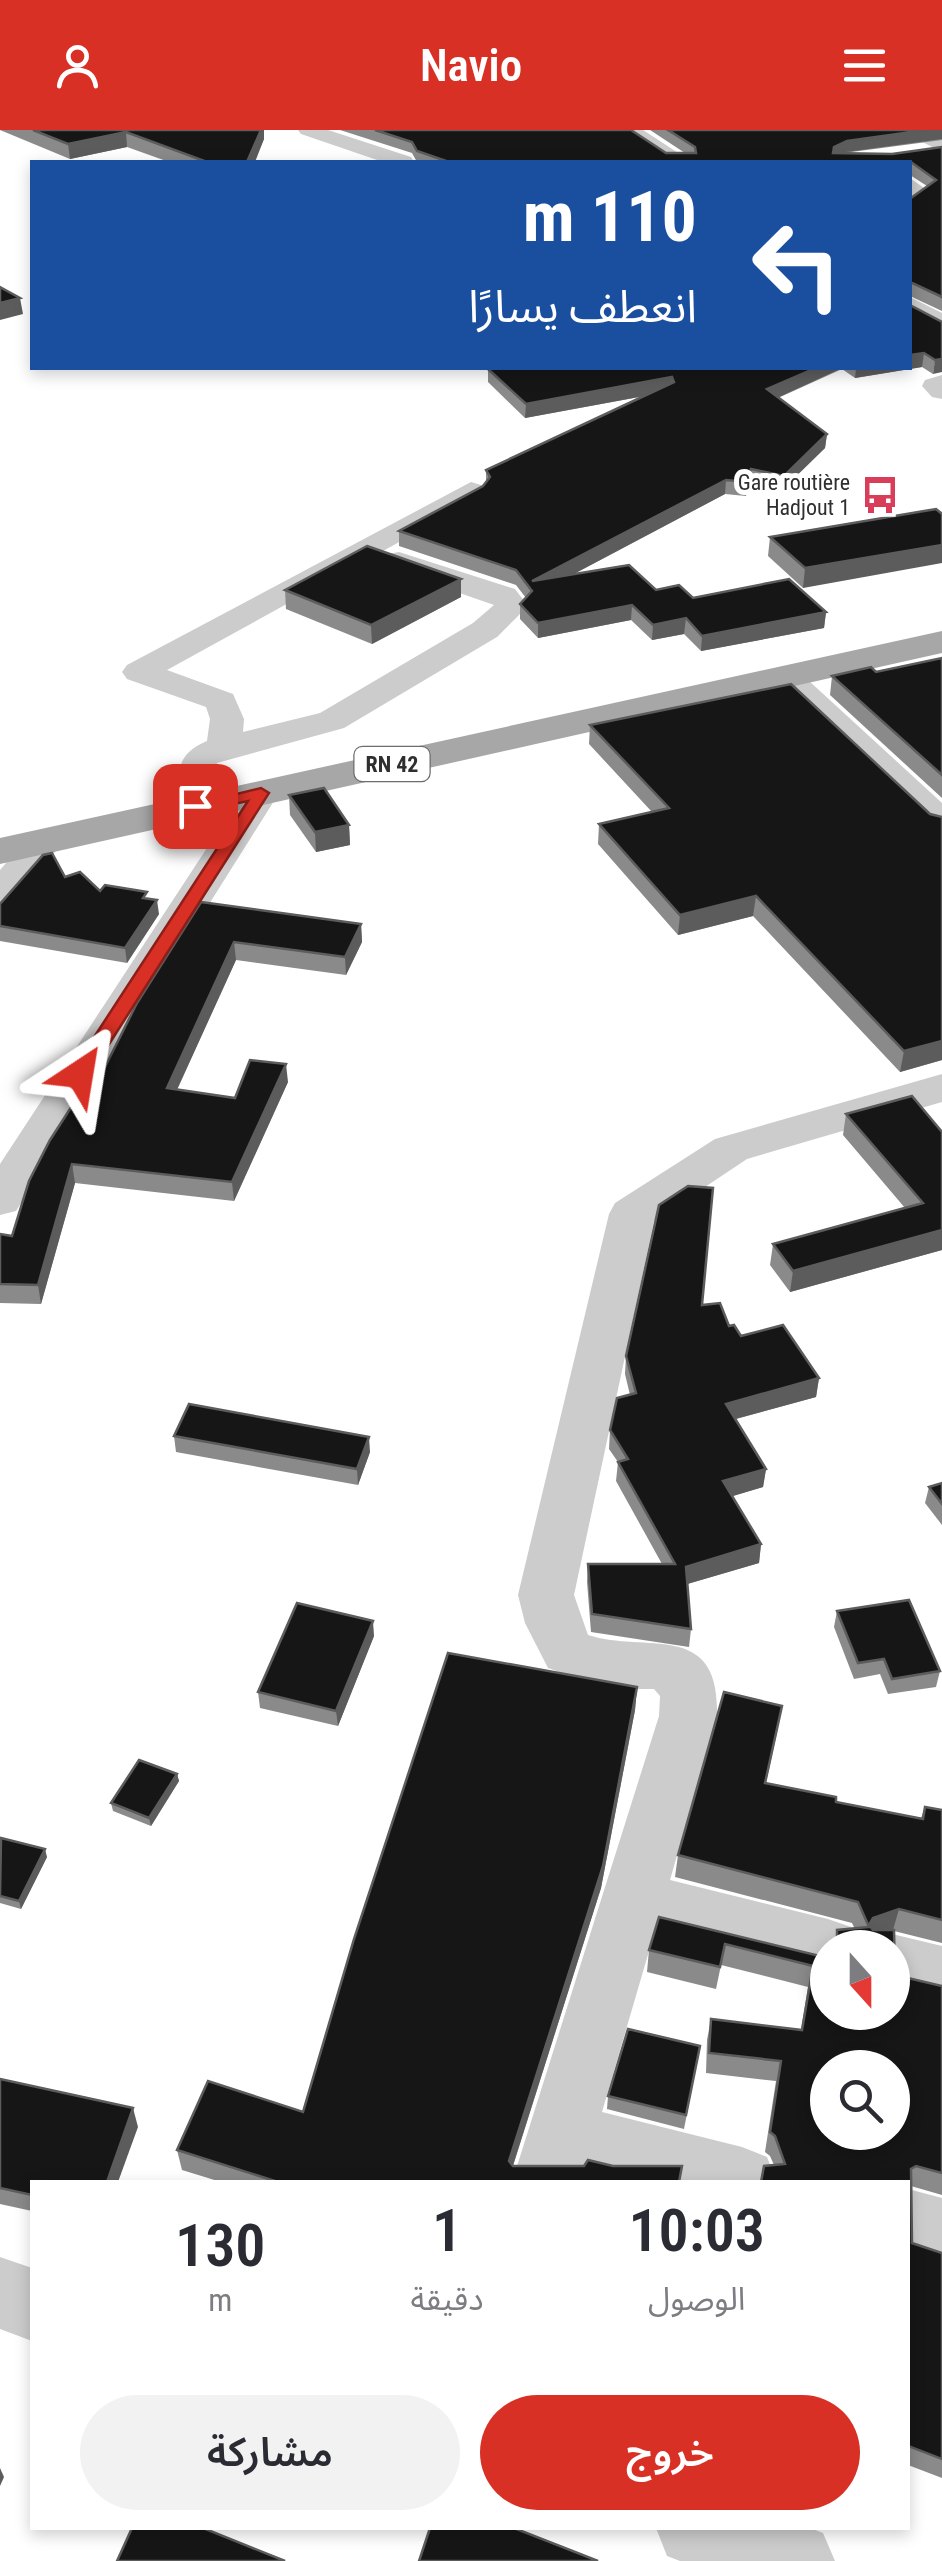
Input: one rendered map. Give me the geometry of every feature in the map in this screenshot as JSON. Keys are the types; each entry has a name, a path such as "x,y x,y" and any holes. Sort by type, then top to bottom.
{"main road":[{"name":"RN 42","path":"0,851 942,642"}],"street":[{"path":"286,130 374,160"},
{"path":"308,130 397,160"},
{"path":"628,130 678,160"},
{"path":"910,130 942,148"},
{"path":"904,154 942,148"},
{"path":"912,305 942,324"},
{"path":"912,331 942,340"},
{"path":"942,383 935,386 942,391"},
{"path":"224,747 227,719 220,701 139,672 471,491"},
{"path":"195,806 200,757 224,747 332,721 485,630 512,606 504,596 364,549"},
{"path":"784,676 942,823"},
{"path":"0,1200 261,793"},
{"path":"0,895 44,842"},
{"path":"726,2180 554,2159 688,1716 689,1688 669,1666 607,1665 568,1652 553,1623 546,1594 632,1214 731,1149 942,1088"},
{"path":"632,1900 810,1944"},
{"path":"910,1968 942,1976"},
{"path":"910,2226 942,2234"},
{"path":"0,2293 30,2303"},
{"path":"701,2530 795,2561"}],"building":[{"path":"33,130 261,130 248,160 202,160 126,132 68,144"},
{"path":"375,130 631,130 666,153 696,153 695,147 668,130 926,130 847,141 834,147 833,153 892,154 942,147 942,297 912,283 912,197 936,180 912,160 443,160 417,151 412,142"},
{"path":"0,287 20,298 0,303"},
{"path":"912,306 942,322 942,359 935,360 924,353 912,355"},
{"path":"489,370 811,370 767,389 827,434 784,476 751,469 747,482 726,480 532,581 629,565 656,590 679,585 693,598 789,579 826,612 702,636 686,618 653,625 632,605 538,623 520,604 532,591 516,570 399,531 483,486 490,477 486,470 674,382 672,377 526,404"},
{"path":"936,509 942,514 942,545 805,568 770,537"},
{"path":"367,546 461,579 371,625 285,590"},
{"path":"942,658 942,775 832,676 871,667 876,672"},
{"path":"791,684 930,814 942,817 942,1041 904,1051 756,896 680,915 599,824 669,808 590,725"},
{"path":"324,788 349,825 315,832 289,795"},
{"path":"52,853 65,877 80,872 100,891 105,885 147,892 143,898 157,900 125,948 0,926 0,904 43,855"},
{"path":"201,902 361,924 345,957 234,942 167,1088 235,1098 250,1060 286,1064 232,1182 72,1164 38,1285 0,1284 0,1234 12,1236 29,1181 50,1140 90,1078 99,1079 137,1003"},
{"path":"912,1096 942,1132 942,1230 793,1271 773,1244 923,1203 846,1114"},
{"path":"688,1186 713,1188 702,1305 720,1303 729,1326 734,1325 741,1336 783,1325 819,1378 726,1404 766,1469 723,1481 761,1544 686,1567 691,1629 592,1614 588,1564 675,1564 618,1462 628,1459 610,1430 617,1398 636,1393 626,1356 659,1205"},
{"path":"189,1404 369,1437 357,1469 174,1436"},
{"path":"942,1483 942,1504 929,1487"},
{"path":"909,1600 940,1671 892,1679 884,1659 858,1663 837,1611"},
{"path":"297,1603 373,1621 336,1711 258,1692"},
{"path":"448,1653 637,1687 603,1866 509,2161 513,2166 584,2166 588,2160 613,2166 682,2166 679,2180 272,2180 177,2150 208,2081 303,2112 354,1939"},
{"path":"724,1692 782,1706 765,1783 923,1819 925,1807 942,1810 942,1920 899,1909 873,1918 869,1925 873,1930 837,1930 869,1927 858,1902 678,1855"},
{"path":"139,1760 177,1774 149,1818 111,1803"},
{"path":"1,1838 45,1849 19,1901 0,1896"},
{"path":"659,1917 810,1954 810,1965 725,1944 720,1967 649,1950"},
{"path":"910,1979 942,1986 942,2173 916,2166 911,2169 912,2243 942,2253 942,2459 910,2447 910,2180 761,2180 764,2166 785,2164 770,2132 781,2061 709,2053 711,2019 802,2030 810,1983 810,2030 910,2030"},
{"path":"628,2029 700,2046 686,2115 608,2096"},
{"path":"0,2079 133,2108 108,2180 30,2180 30,2195 0,2188"},
{"path":"131,2530 208,2530 285,2561 117,2561"},
{"path":"429,2530 519,2530 598,2561 419,2561"}],"place":[{"name":"Gare routière Hadjout 1","path":"880,495"}],"route":[{"path":"80,1074 261,793 195,806"}]}
